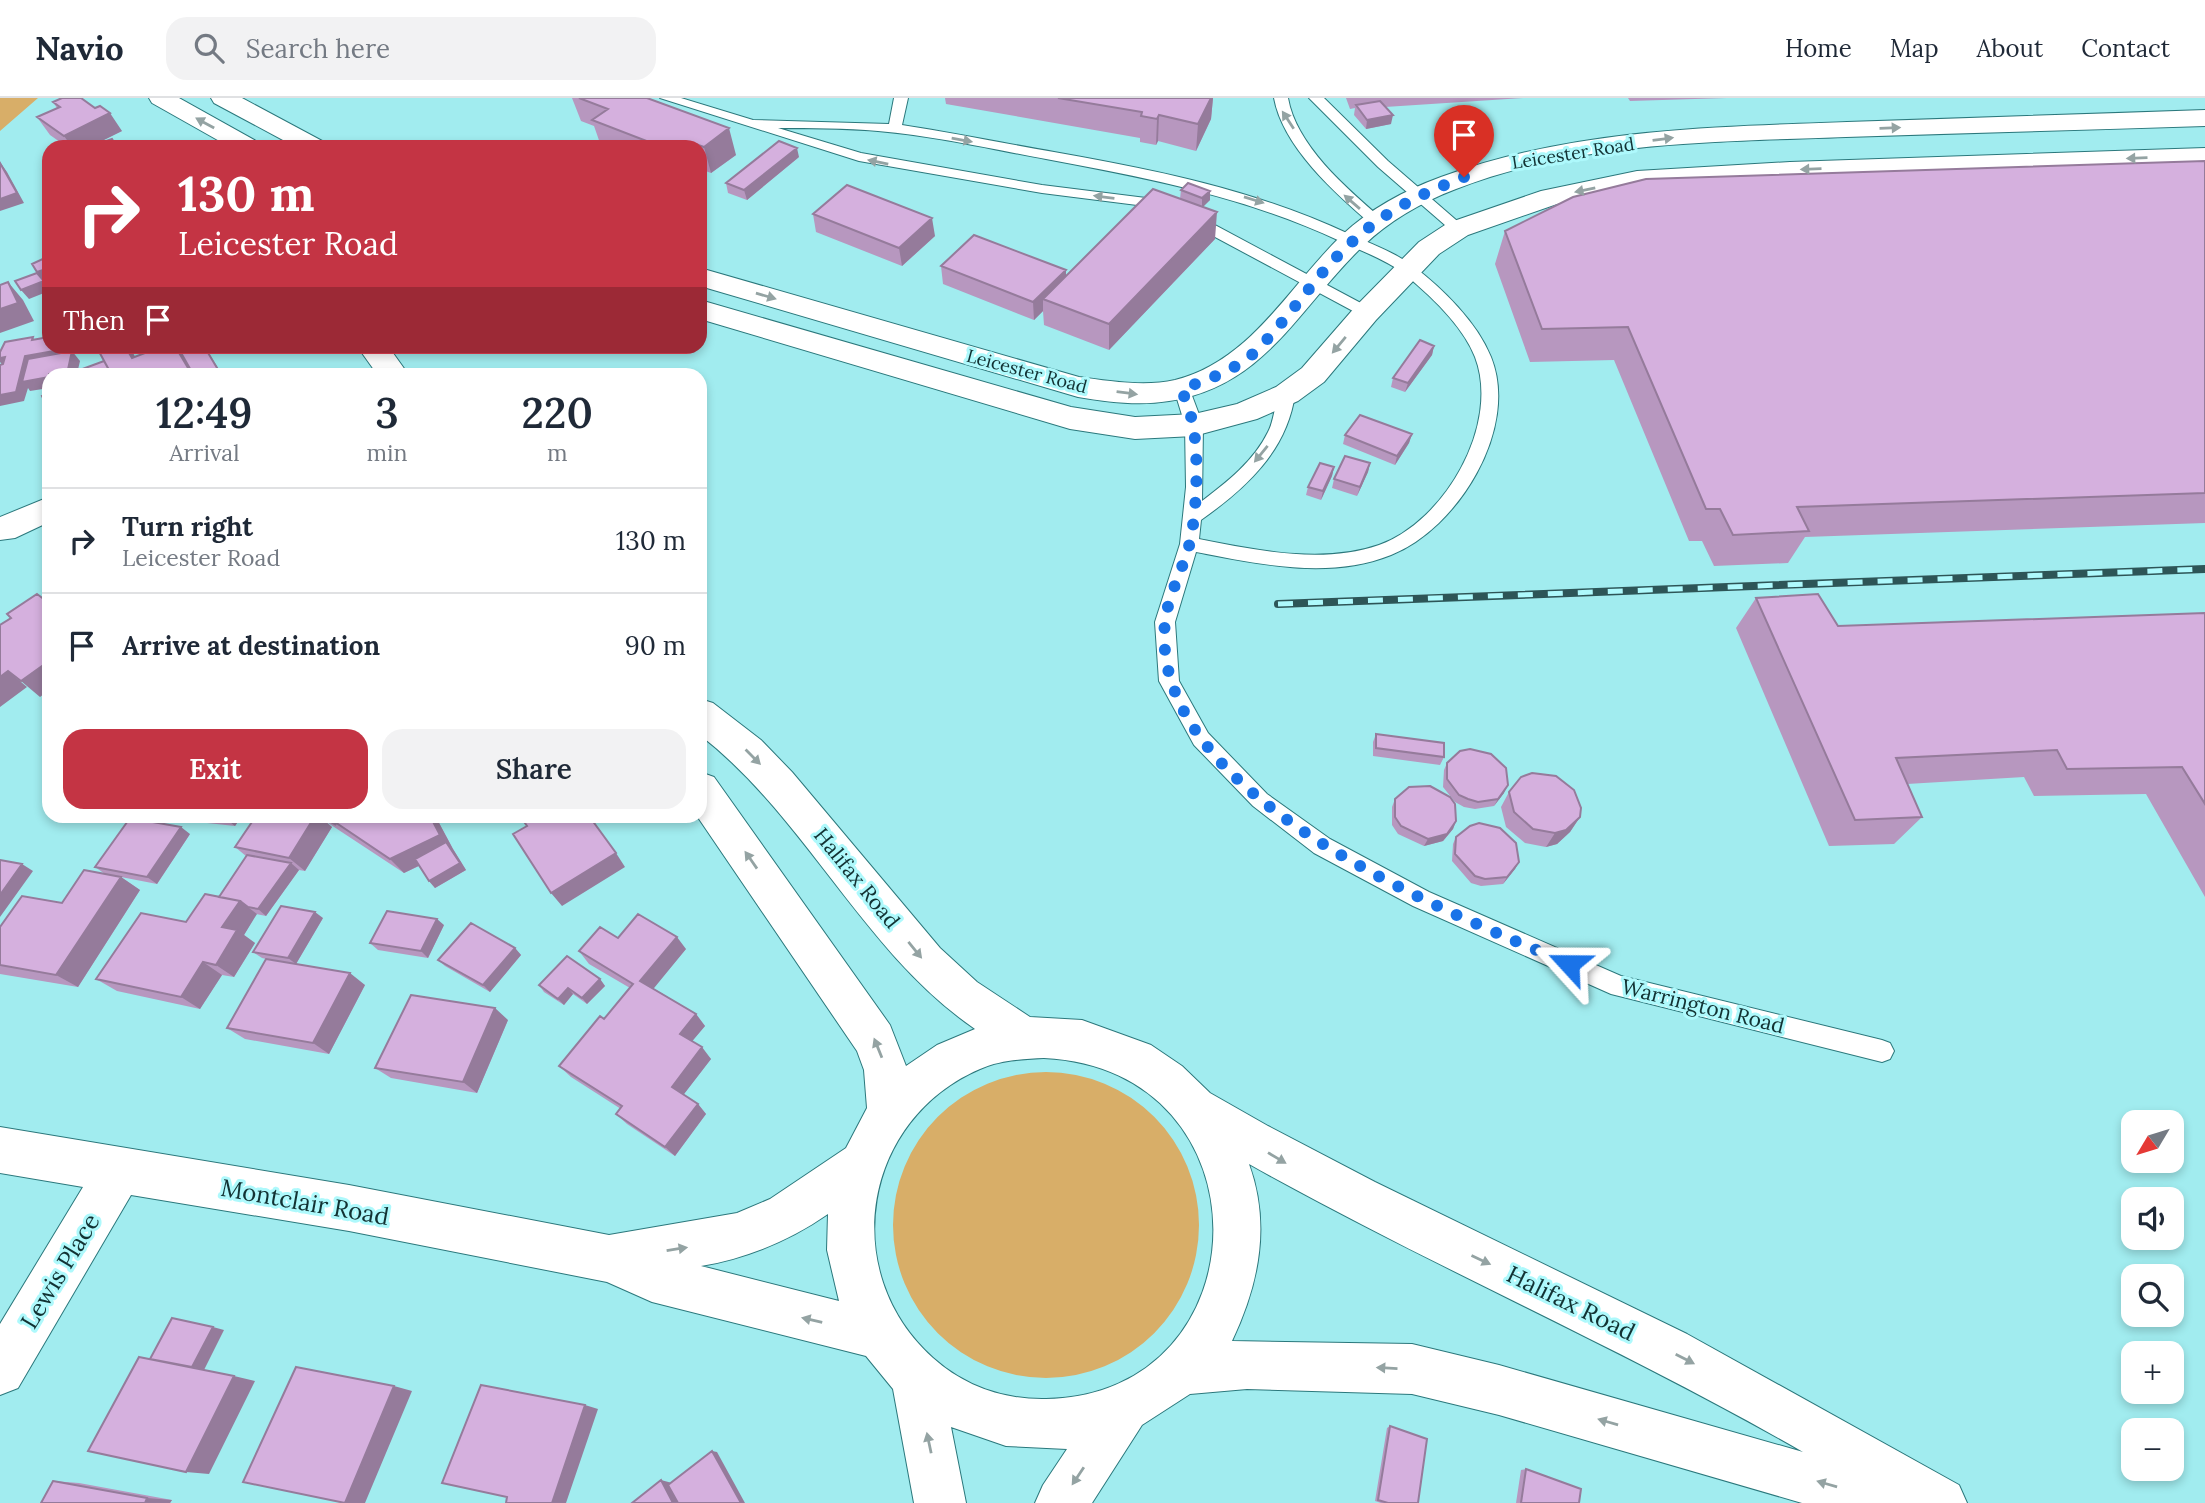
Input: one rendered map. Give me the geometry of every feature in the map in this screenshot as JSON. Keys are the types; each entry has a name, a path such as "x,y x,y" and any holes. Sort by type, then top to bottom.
{"street":[{"path":"161,98 236,140"},
{"path":"223,98 302,140"},
{"name":"Leicester Road","path":"707,279 1078,387 1138,395 1182,389 1222,374 1256,351 1312,284 1352,241 1376,221 1418,195 1522,158 1700,134 2205,118"},
{"path":"1617,144 1637,179"},
{"name":"Leicester Road","path":"707,311 1070,418 1135,428 1194,425 1246,412 1287,394 1313,375 1366,313 1429,248 1458,229 1550,197 1637,179 1790,170 2205,156"},
{"path":"1,531 42,512"},
{"name":"Halifax Road","path":"707,719 748,751 779,783 925,962 962,996 1020,1035"},
{"path":"707,798 875,1040 886,1070 890,1115"},
{"name":"Halifax Road","path":"1198,1110 1224,1157 1236,1210 1232,1267 1212,1322 1178,1370 1152,1392 1123,1409 1070,1427 1015,1427 962,1412 917,1382 878,1335 857,1278 852,1220 865,1162 890,1115 926,1076 971,1049 1020,1035 1070,1034 1118,1047 1162,1073 1198,1110 1283,1162 1744,1389 1941,1503"},
{"name":"Montclair Road","path":"0,1150 349,1208 609,1259 652,1278 878,1335"},
{"name":"Montclair Road","path":"609,1259 738,1236 786,1215 865,1162"},
{"name":"Lewis Place","path":"0,1370 120,1171"},
{"path":"1178,1370 1247,1364 1412,1370 1499,1390 1892,1503"},
{"path":"917,1382 940,1503"},
{"path":"1061,1503 1123,1409"}],"lane":[{"path":"667,98 757,123 816,145 909,168 1042,189 1165,204 1366,313"},
{"path":"895,128 901,98"},
{"path":"1281,98 1284,115 1323,169 1343,194 1376,221"},
{"path":"1316,98 1418,195 1458,229"},
{"path":"757,123 895,128 1189,180 1277,207 1408,270 1449,311 1474,341 1486,364 1489,411 1470,467 1443,512 1415,535 1387,550 1357,558 1317,562 1270,560 1189,544"},
{"name":"Warrington Road","path":"1182,389 1194,425 1195,487 1189,544 1165,622 1169,681 1201,739 1260,800 1322,846 1421,899 1619,986 1882,1051"},
{"path":"1192,517 1228,492 1273,438 1286,413 1287,394"}],"shaded area":[{"path":"0,98 38,98 0,131"},
{"path":"1031,1072 1061,1072 1105,1083 1131,1097 1165,1128 1188,1166 1193,1180 1199,1240 1188,1284 1165,1322 1143,1344 1105,1367 1091,1372 1061,1378 1031,1378 987,1367 961,1353 927,1322 904,1284 899,1270 893,1240 893,1210 904,1166 918,1140 949,1106 987,1083 1001,1078"}],"building":[{"path":"62,98 81,98 95,108 100,106 110,113 64,136 37,117 60,107 53,102"},
{"path":"579,98 647,98 729,128 707,145 707,140 644,140 592,120 608,109"},
{"path":"1058,98 1211,98 1198,124 1159,115 1157,119 1141,116 1142,112"},
{"path":"1380,101 1393,115 1367,120 1356,105"},
{"path":"779,141 797,148 744,190 726,183"},
{"path":"2205,161 2205,493 1797,507 1809,531 1733,535 1720,509 1706,509 1628,327 1542,329 1505,231 1573,197 1646,179"},
{"path":"0,163 17,193 0,199"},
{"path":"1188,183 1210,191 1202,198 1181,190"},
{"path":"847,185 932,218 899,248 813,214"},
{"path":"1153,189 1217,212 1109,324 1043,299"},
{"path":"974,235 1066,270 1033,302 941,266"},
{"path":"42,259 42,270 37,272 32,264"},
{"path":"37,273 42,279 42,282 21,290 15,281"},
{"path":"8,282 18,303 0,309 0,285"},
{"path":"33,337 32,340 42,338 42,353 25,356 16,392 0,395 0,365 5,357 0,358 0,352 5,342"},
{"path":"1420,340 1434,346 1408,383 1393,378"},
{"path":"71,354 68,368 42,368 42,378 22,382 28,359"},
{"path":"100,354 130,354 132,358 142,354 180,354 188,368 108,368"},
{"path":"182,354 209,354 217,368 190,368"},
{"path":"104,361 108,368 85,368"},
{"path":"1360,415 1412,434 1397,456 1345,435"},
{"path":"1345,456 1370,463 1360,487 1334,479"},
{"path":"1320,463 1334,467 1323,491 1308,487"},
{"path":"37,594 42,598 42,666 21,681 8,671 0,677 0,625 11,618 7,614"},
{"path":"1818,594 1838,626 2205,613 2205,804 2182,767 2067,769 2057,750 1896,758 1922,817 1855,820 1756,598"},
{"path":"1376,734 1444,743 1444,757 1376,748"},
{"path":"1470,749 1491,754 1506,768 1508,785 1498,799 1478,802 1468,799 1459,795 1447,779 1447,763 1460,751"},
{"path":"1532,773 1556,776 1574,790 1581,808 1580,817 1566,830 1555,833 1533,829 1514,812 1509,792 1521,777"},
{"path":"1430,786 1450,797 1455,804 1456,821 1447,834 1428,839 1401,826 1395,817 1395,799 1409,787"},
{"path":"126,823 158,823 181,827 147,877 95,867"},
{"path":"251,823 311,823 289,858 235,847"},
{"path":"336,823 434,823 440,835 390,859"},
{"path":"525,823 594,823 616,853 551,893 513,834 527,826"},
{"path":"1479,823 1500,828 1516,843 1519,862 1507,877 1485,879 1475,876 1455,854 1456,837 1470,826"},
{"path":"446,842 460,863 429,881 415,859"},
{"path":"247,855 291,863 258,909 248,907 240,901 219,897"},
{"path":"0,860 22,864 0,895"},
{"path":"84,870 121,877 56,975 0,965 0,927 22,896 62,903"},
{"path":"205,894 240,901 222,927 237,930 216,965 203,962 181,997 96,979 141,913 186,922"},
{"path":"281,906 315,912 288,958 253,952"},
{"path":"387,911 437,919 421,951 370,943"},
{"path":"638,914 677,937 640,981 696,1014 680,1034 702,1047 672,1087 698,1104 665,1147 616,1114 622,1106 559,1066 600,1016 604,1019 633,984 579,951 600,927 618,938"},
{"path":"471,923 515,948 483,985 438,960"},
{"path":"567,956 600,979 582,998 568,988 558,999 539,985"},
{"path":"266,959 350,973 313,1043 227,1028"},
{"path":"411,995 495,1008 463,1082 375,1068"},
{"path":"172,1318 213,1327 192,1367 150,1359"},
{"path":"139,1357 234,1376 186,1472 88,1451"},
{"path":"296,1367 394,1386 345,1503 243,1482"},
{"path":"481,1385 585,1405 552,1503 506,1503 507,1497 442,1483"},
{"path":"1390,1426 1427,1439 1418,1503 1388,1503 1378,1500"},
{"path":"712,1451 741,1503 678,1503 668,1485"},
{"path":"1526,1469 1581,1489 1579,1503 1521,1503"},
{"path":"661,1480 673,1503 632,1503"},
{"path":"53,1481 147,1498 145,1503 41,1503"}],"railway":[{"path":"1278,604 2205,569"}],"route":[{"path":"1464,177 1418,195 1376,221 1352,241 1312,284 1256,351 1222,374 1182,389 1194,425 1195,487 1189,544 1165,622 1169,681 1201,739 1260,800 1322,846 1421,899 1569,964"}]}
